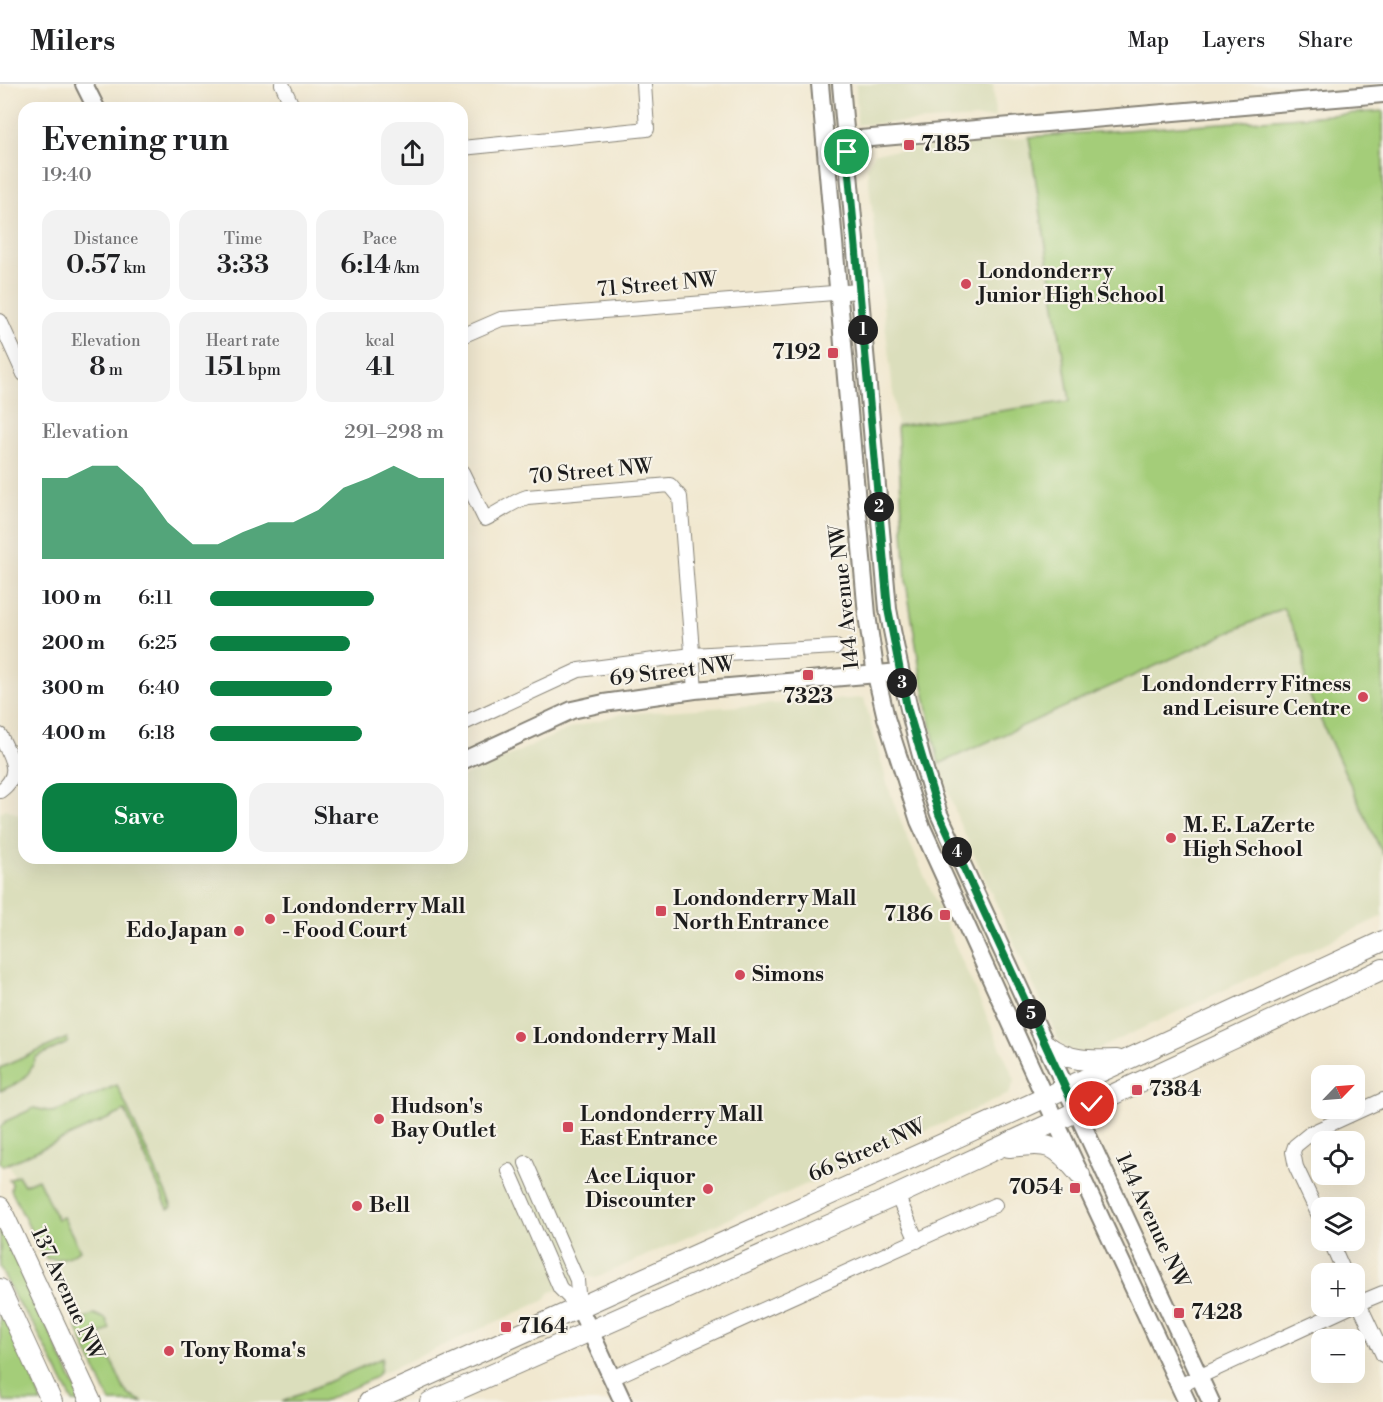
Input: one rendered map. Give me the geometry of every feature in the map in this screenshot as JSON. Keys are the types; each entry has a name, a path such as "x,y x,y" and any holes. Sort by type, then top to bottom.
{"main road":[{"name":"66 Street NW","path":"369,1402 1044,1098 1383,941"},
{"path":"430,1402 897,1195 1383,969"},
{"path":"1046,1045 1060,1055 1074,1060 1126,1060"},
{"path":"991,1150 1037,1144 1048,1145 1060,1152 1080,1175"},
{"name":"137 Avenue NW","path":"0,1207 91,1402"},
{"path":"0,1288 52,1402"},
{"path":"11,1313 46,1366 66,1402"}],"street":[{"path":"84,84 93,102"},
{"path":"282,84 290,102"},
{"path":"468,147 647,129 644,84"},
{"name":"144 Avenue NW","path":"820,84 867,615 876,675 897,756 919,821 1044,1098 1187,1402"},
{"name":"144 Avenue NW","path":"841,84 888,609 918,749 939,814 1211,1402"},
{"path":"825,142 1337,91 1383,94"},
{"name":"71 Street NW","path":"468,333 501,319 859,291"},
{"path":"0,321 18,361"},
{"name":"70 Street NW","path":"468,484 485,519 502,511 514,501 528,497 670,485 680,497 692,655"},
{"name":"69 Street NW","path":"468,721 579,670 692,655 836,647"},
{"path":"692,655 695,690"},
{"name":"69 Street NW","path":"468,758 572,710 604,703 695,690 900,672"},
{"path":"0,735 15,770 12,779 0,791"},
{"path":"1311,1199 1296,1167 1293,1152 1295,1146 1311,1133 1383,1100"},
{"path":"526,1163 577,1280 579,1307"},
{"path":"509,1171 560,1288 579,1307 623,1402"},
{"path":"897,1195 917,1241"},
{"path":"612,1378 995,1205"},
{"path":"1365,1299 1383,1293"},
{"path":"1179,1386 1324,1317"},
{"path":"1363,1317 1383,1355"}],"shaded area":[{"path":"856,84 993,84 996,117 857,125"},
{"name":"Londonderry Junior High School","path":"1029,137 1070,401 897,426 867,166 875,153"},
{"name":"M. E. LaZerte High School","path":"1283,608 1304,652 1305,686 1383,855 1383,916 1087,1054 1067,1049 1059,1041 959,822 939,764"},
{"path":"864,698 888,787 904,830 1015,1080 1009,1094 596,1278 587,1276 549,1293 545,1300 317,1402 123,1402 94,1355 0,1144 0,812 6,809 18,814 18,864 468,864 468,774 571,728 621,714"}],"green space":[{"path":"1383,111 1383,855 1305,686 1304,652 1283,608 939,764 921,676 906,582 897,426 1070,401 1029,137"},
{"path":"67,1038 68,1042 65,1044 36,1057 27,1076 0,1091 0,1068"},
{"path":"117,1085 172,1207 168,1209 125,1111 3,1166 0,1162 0,1128 6,1121 34,1108 52,1112 59,1110"},
{"path":"18,1175 24,1185 38,1179 57,1219 63,1217 80,1250 64,1258 46,1259 11,1190 12,1183 9,1180"},
{"path":"0,1225 82,1402 73,1402 35,1327 16,1300 0,1267"},
{"path":"0,1305 29,1366 41,1402 4,1402 0,1390"},
{"path":"94,1314 106,1319 110,1329 100,1335 124,1389 129,1395 143,1402 110,1402 76,1324"},
{"path":"382,1358 380,1372 374,1378 322,1402 282,1402"}],"place":[{"name":"7185","path":"909,145"},
{"name":"Londonderry Junior High School","path":"966,284"},
{"name":"7192","path":"833,353"},
{"name":"7323","path":"808,675"},
{"name":"Londonderry Fitness and Leisure Centre","path":"1363,697"},
{"name":"M. E. LaZerte High School","path":"1171,838"},
{"name":"Londonderry Mall North Entrance","path":"661,911"},
{"name":"7186","path":"945,915"},
{"name":"Londonderry Mall - Food Court","path":"270,919"},
{"name":"Edo Japan","path":"239,931"},
{"name":"Simons","path":"740,975"},
{"name":"Londonderry Mall","path":"521,1037"},
{"name":"7384","path":"1137,1090"},
{"name":"Hudson's Bay Outlet","path":"379,1119"},
{"name":"Londonderry Mall East Entrance","path":"568,1127"},
{"name":"7054","path":"1075,1188"},
{"name":"Ace Liquor Discounter","path":"708,1189"},
{"name":"Bell","path":"357,1206"},
{"name":"7428","path":"1179,1313"},
{"name":"7164","path":"506,1327"},
{"name":"Tony Roma's","path":"169,1351"}],"route":[{"path":"847,152 888,609 907,707 939,814 1076,1111 1092,1104"}]}
